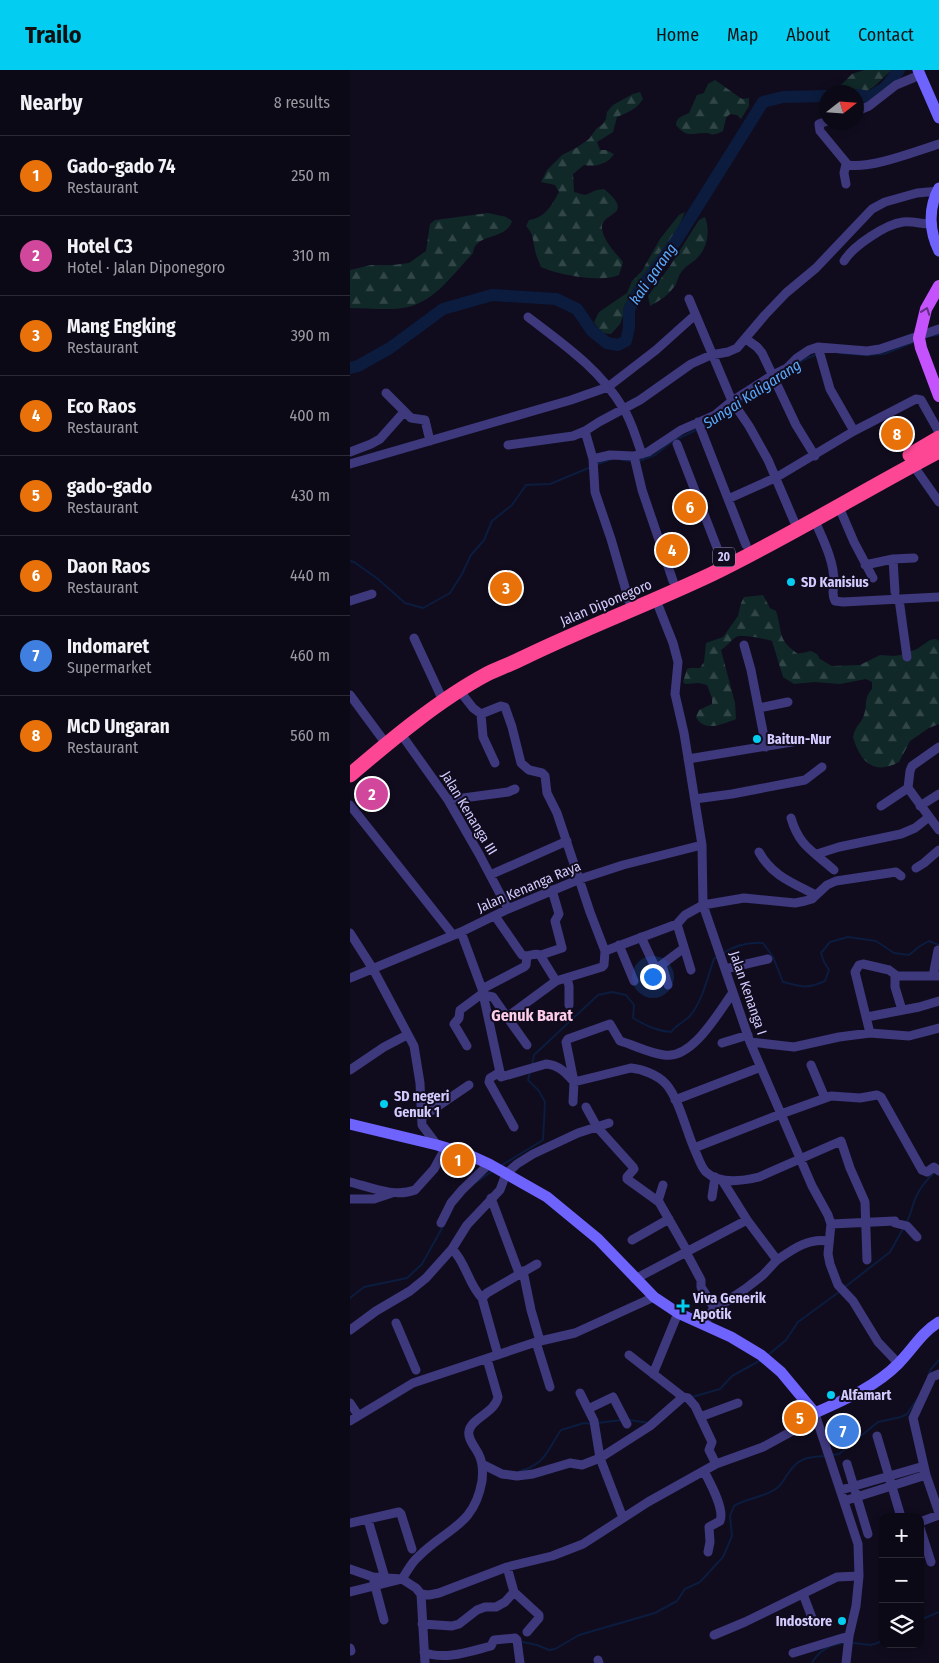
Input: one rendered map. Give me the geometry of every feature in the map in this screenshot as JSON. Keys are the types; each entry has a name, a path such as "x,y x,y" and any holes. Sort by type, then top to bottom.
{"highway":[{"name":"Jalan Diponegoro","path":"350,775 384,742 440,694 500,658 611,614 656,600 746,545 794,521 939,438"},
{"name":"Jalan Diponegoro","path":"350,762 401,734 459,690 488,674 611,614 629,601 815,521 939,451"}],"main road":[{"path":"939,286 926,308 920,341 939,396"}],"street":[{"path":"864,108 896,85 919,72 939,118"},
{"path":"820,130 846,164 853,166 876,162 939,144"},
{"path":"846,164 844,173 846,184"},
{"path":"508,446 573,436 585,431 646,396 691,364 711,355 733,351 746,339 765,314 786,293 816,268 872,209 885,202 917,193 938,190 932,208 931,224 933,237 939,251"},
{"path":"844,261 853,249 896,224 908,222 931,224"},
{"path":"689,299 711,355 734,404 749,426 777,478 794,521"},
{"path":"350,464 571,400 608,387 656,350 696,315"},
{"path":"528,317 583,359 608,387 624,409 659,542 673,581"},
{"path":"593,462 610,455 636,459 657,447 674,434 699,425 734,404 787,368 803,354 819,349 875,350 920,341 939,329"},
{"path":"746,339 762,353 796,425 815,456"},
{"path":"819,349 830,389 854,431"},
{"path":"386,393 410,418 425,420 430,442"},
{"path":"728,499 777,478 854,431 918,398 939,432"},
{"path":"350,452 380,439 404,412"},
{"path":"699,425 746,545"},
{"path":"585,431 593,462 595,492 629,601"},
{"path":"677,444 714,565"},
{"path":"913,465 939,502"},
{"path":"839,507 865,566 873,578"},
{"path":"815,521 831,562 834,581 833,594 836,601 843,602 897,595 939,597"},
{"path":"865,566 893,559 914,558"},
{"path":"893,559 907,657"},
{"path":"350,601 372,594"},
{"name":"Jalan Kenanga I","path":"656,600 676,656 678,668 675,694 702,845 703,905 749,1039 812,1186 831,1224"},
{"path":"414,638 440,694"},
{"path":"744,645 766,747"},
{"path":"459,690 473,708 481,714 483,736 495,763"},
{"path":"350,695 384,742"},
{"path":"758,708 788,702"},
{"path":"481,714 501,706 506,708 521,763 528,770 542,773 545,776 547,794 557,813 605,951 603,967 556,981 507,1017"},
{"name":"Jalan Kenanga III","path":"401,734 448,800 508,909"},
{"path":"688,760 798,741"},
{"path":"939,747 912,766 908,788 939,830"},
{"path":"695,800 805,780 822,768"},
{"path":"881,806 908,788"},
{"path":"448,800 508,792 515,789"},
{"path":"920,806 939,794"},
{"path":"350,806 457,934 482,993 502,1077 546,1064 553,1064 564,1071 574,1082"},
{"path":"817,854 839,847 901,834 915,828 929,817"},
{"path":"791,818 801,842 834,870"},
{"path":"490,876 567,841"},
{"name":"Jalan Kenanga Raya","path":"350,978 457,934 508,909 580,879 623,865 702,845"},
{"path":"916,868 939,850"},
{"path":"759,852 766,865 780,876 816,895"},
{"path":"605,951 677,924 685,915 703,905 744,898 796,903 812,899 827,884 840,880 896,872 901,876"},
{"path":"495,916 522,955 541,955 562,947 555,921 560,915 552,890"},
{"path":"677,924 691,970"},
{"path":"350,933 414,1046 417,1058 423,1128 442,1146"},
{"path":"641,937 655,968 658,969 684,948"},
{"path":"619,945 634,981"},
{"path":"895,976 936,976 938,950"},
{"path":"541,955 556,981"},
{"path":"468,1046 454,1024 459,1018 460,1011 482,993 524,967 527,956"},
{"path":"724,965 768,959"},
{"path":"870,1033 855,972 859,965 863,964 890,970 895,976 895,987 902,1010"},
{"path":"662,965 668,985"},
{"path":"567,978 569,1006"},
{"path":"482,993 493,997 527,1045"},
{"path":"573,1102 574,1082 566,1042 568,1039 610,1024 620,1040 663,1055 677,1053 687,1049 696,1041 732,994"},
{"path":"867,1017 920,1007 939,1001"},
{"path":"722,1043 749,1039 799,1046 839,1037 870,1033 909,1036 939,1028"},
{"path":"350,1070 384,1047 407,1036"},
{"path":"812,1065 825,1098"},
{"path":"675,1100 761,1067"},
{"path":"574,1082 631,1068 654,1075 664,1082 675,1100 705,1171 719,1178 746,1180 758,1177 841,1141 866,1208 867,1260"},
{"path":"500,1072 490,1078 489,1082 514,1127"},
{"path":"422,1117 469,1085"},
{"path":"694,1148 825,1098 835,1096 860,1098 875,1095 879,1096 922,1170 925,1173 934,1167 938,1170"},
{"path":"586,1108 597,1127 633,1167 634,1169 626,1178 658,1201 701,1280 701,1288 715,1309"},
{"path":"350,1330 376,1311 417,1286 433,1271 452,1249 467,1225 500,1190 505,1174 517,1164 533,1154 578,1133 609,1123"},
{"path":"350,1124 442,1146 490,1165 547,1197 598,1239 654,1297 678,1313 731,1337 765,1358 781,1372 816,1416 858,1544 859,1576 856,1606 848,1641 846,1663"},
{"path":"350,1199 374,1200 392,1193 414,1190 434,1169 442,1146"},
{"path":"441,1223 454,1199 490,1165"},
{"path":"712,1197 719,1178"},
{"path":"719,1178 777,1260"},
{"path":"350,1182 392,1193"},
{"path":"658,1201 663,1186"},
{"path":"491,1198 521,1272 550,1387"},
{"path":"632,1240 669,1219"},
{"path":"635,1279 747,1220"},
{"path":"899,1364 878,1342 853,1300 838,1285 830,1264 828,1241 831,1224 866,1221 894,1221 895,1224 905,1225 917,1237"},
{"path":"704,1325 710,1313 763,1275 777,1260 797,1246 821,1240 828,1241"},
{"path":"452,1249 459,1257 475,1291 482,1298 498,1355"},
{"path":"482,1298 486,1292 537,1264"},
{"path":"350,1421 399,1390 418,1375 486,1359 538,1341 575,1333 654,1297"},
{"path":"653,1374 678,1313"},
{"path":"421,1594 439,1593 507,1567 568,1551 584,1544 648,1502 716,1464 763,1447 864,1390 899,1364 926,1331 939,1322"},
{"path":"396,1323 418,1375"},
{"path":"629,1355 681,1396 688,1398 692,1402 712,1442 709,1450 716,1464"},
{"path":"350,1592 402,1579 416,1558 469,1515 480,1489 482,1464 479,1454 468,1434 474,1423 498,1401 486,1359"},
{"path":"924,1520 939,1514 925,1470 913,1417 932,1377 939,1374"},
{"path":"580,1393 595,1423 600,1458 623,1518"},
{"path":"588,1409 613,1396 626,1422"},
{"path":"482,1464 502,1474 517,1476 533,1474 570,1463 582,1465 600,1458 650,1426 681,1396"},
{"path":"350,1402 358,1415"},
{"path":"700,1417 738,1404"},
{"path":"877,1436 900,1513"},
{"path":"847,1464 868,1534"},
{"path":"844,1501 891,1481 925,1470"},
{"path":"704,1471 722,1514 720,1521 709,1527 710,1542 708,1552"},
{"path":"841,1490 891,1481"},
{"path":"350,1523 368,1520 392,1512 399,1512 412,1549"},
{"path":"368,1520 385,1578"},
{"path":"924,1540 931,1562"},
{"path":"507,1567 514,1592 539,1615 539,1618 527,1632"},
{"path":"350,1569 373,1577 402,1579 416,1588 421,1594 425,1663"},
{"path":"714,1635 840,1576 859,1576"},
{"path":"373,1577 374,1587 384,1620"},
{"path":"422,1624 452,1626 459,1624 477,1610 485,1607 496,1607 505,1602 514,1592"},
{"path":"802,1594 814,1623"},
{"path":"424,1652 433,1655 455,1654 491,1646 494,1640 515,1638 517,1640 520,1663"},
{"path":"793,1653 848,1641"}],"green space":[{"path":"864,70 892,70 876,85 865,92 864,85 841,85 852,74"},
{"path":"715,80 742,99 749,98 749,106 741,119 737,115 730,114 726,118 723,131 715,134 688,134 676,125 677,120 689,113 697,95 704,93 708,84"},
{"path":"640,92 643,99 638,106 617,117 613,132 597,142 600,150 606,150 614,154 601,164 593,166 584,165 573,174 574,192 585,195 604,189 617,204 615,213 606,219 602,228 607,242 623,262 619,275 602,278 580,277 558,273 541,267 531,234 526,226 529,220 544,214 554,202 559,192 555,185 541,182 547,170 562,155 589,139 597,128 603,124 607,112 613,105"},
{"path":"685,212 672,242 633,291 620,324 611,334 601,333 594,322 599,312 627,293 632,281 642,271 660,239 679,215"},
{"path":"488,213 506,217 512,221 504,231 479,242 475,246 473,253 452,277 427,299 418,304 401,308 350,308 350,270 371,265 409,263 426,251 430,224 435,220"},
{"path":"705,217 707,238 701,253 682,272 671,291 650,306 648,296 670,266 699,220"},
{"path":"763,595 770,608 776,611 782,636 791,649 798,654 811,651 832,666 860,665 880,655 900,655 917,649 930,640 936,639 939,641 939,724 929,728 910,741 899,762 890,766 875,767 869,764 859,753 853,737 864,715 867,699 872,689 872,682 866,679 840,684 814,682 794,684 783,677 772,641 743,636 736,637 721,650 735,703 736,719 714,726 704,725 699,722 696,717 699,710 712,704 712,698 707,685 699,683 685,684 683,682 687,669 700,668 704,662 706,643 723,637 738,616 744,597"}],"waterway":[{"name":"kali garang","path":"864,96 870,97 886,87 899,70"},
{"name":"kali garang","path":"350,368 358,366 390,348 443,309 492,295 556,299 577,309 592,331 607,343 618,345 626,341 629,328 629,310 638,292 676,241 763,102 783,97 819,96"},
{"name":"Sungai Kaligarang","path":"931,336 939,335"},
{"name":"Sungai Kaligarang","path":"839,353 884,354 912,343"},
{"name":"Sungai Kaligarang","path":"792,369 803,360 818,354"},
{"name":"Sungai Kaligarang","path":"777,378 786,373"},
{"name":"Sungai Kaligarang","path":"738,405 750,394"},
{"name":"Sungai Kaligarang","path":"702,427 717,420 732,409"},
{"name":"Sungai Kaligarang","path":"639,461 655,455 673,441 698,429"},
{"name":"Sungai Kaligarang","path":"595,465 612,459"},
{"name":"Sungai Kaligarang","path":"622,460 632,461"},
{"name":"Sungai Kaligarang","path":"350,561 378,579 405,603 423,608 450,593 471,555 484,540 492,521 512,505 526,485 550,484 591,467"},
{"path":"722,954 741,945 763,943 773,957 783,982 804,986 825,981 829,970 821,953 830,942 848,937 876,941 894,953 909,955 929,941 939,945"},
{"path":"532,1065 534,1055 598,995 612,992 626,995 634,1005 633,1018 656,1029 671,1032 694,1011 701,997 714,959 718,956"},
{"path":"502,1165 543,1140 545,1102 539,1091 528,1080 530,1072"},
{"path":"475,1183 491,1172"},
{"path":"906,1223 916,1197 935,1172"},
{"path":"350,1298 364,1287 407,1278 422,1264 451,1212"},
{"path":"845,1287 890,1252 904,1227"},
{"path":"767,1356 786,1340 798,1322 839,1292"},
{"path":"692,1397 720,1389 732,1376 761,1360"},
{"path":"928,1376 939,1360"},
{"path":"831,1455 839,1454 878,1422 907,1414 918,1398"},
{"path":"597,1423 622,1420"},
{"path":"629,1420 649,1423"},
{"path":"520,1471 535,1465 541,1460 561,1430 584,1423 592,1424"},
{"path":"523,1642 549,1650 555,1649 579,1635 655,1613 677,1601 685,1589 700,1582 723,1557 732,1536 730,1516 734,1506 777,1488 791,1469 799,1462 808,1458 826,1456"},
{"path":"924,1618 939,1612"},
{"path":"851,1643 871,1645 879,1642"},
{"path":"812,1663 825,1649 844,1643"}],"place":[{"name":"McD Ungaran","path":"897,434"},
{"name":"Daon Raos","path":"690,507"},
{"name":"Eco Raos","path":"672,550"},
{"name":"SD Kanisius","path":"791,582"},
{"name":"Mang Engking","path":"506,588"},
{"name":"Baitun-Nur","path":"757,739"},
{"name":"Hotel C3","path":"372,794"},
{"name":"SD negeri Genuk 1","path":"384,1104"},
{"name":"Gado-gado 74","path":"458,1160"},
{"name":"Viva Generik Apotik","path":"683,1306"},
{"name":"Alfamart","path":"831,1395"},
{"name":"gado-gado","path":"800,1418"},
{"name":"Indomaret","path":"843,1431"},
{"name":"Indostore","path":"842,1621"}],"district":[{"name":"Genuk Barat","path":"532,1015"}]}
